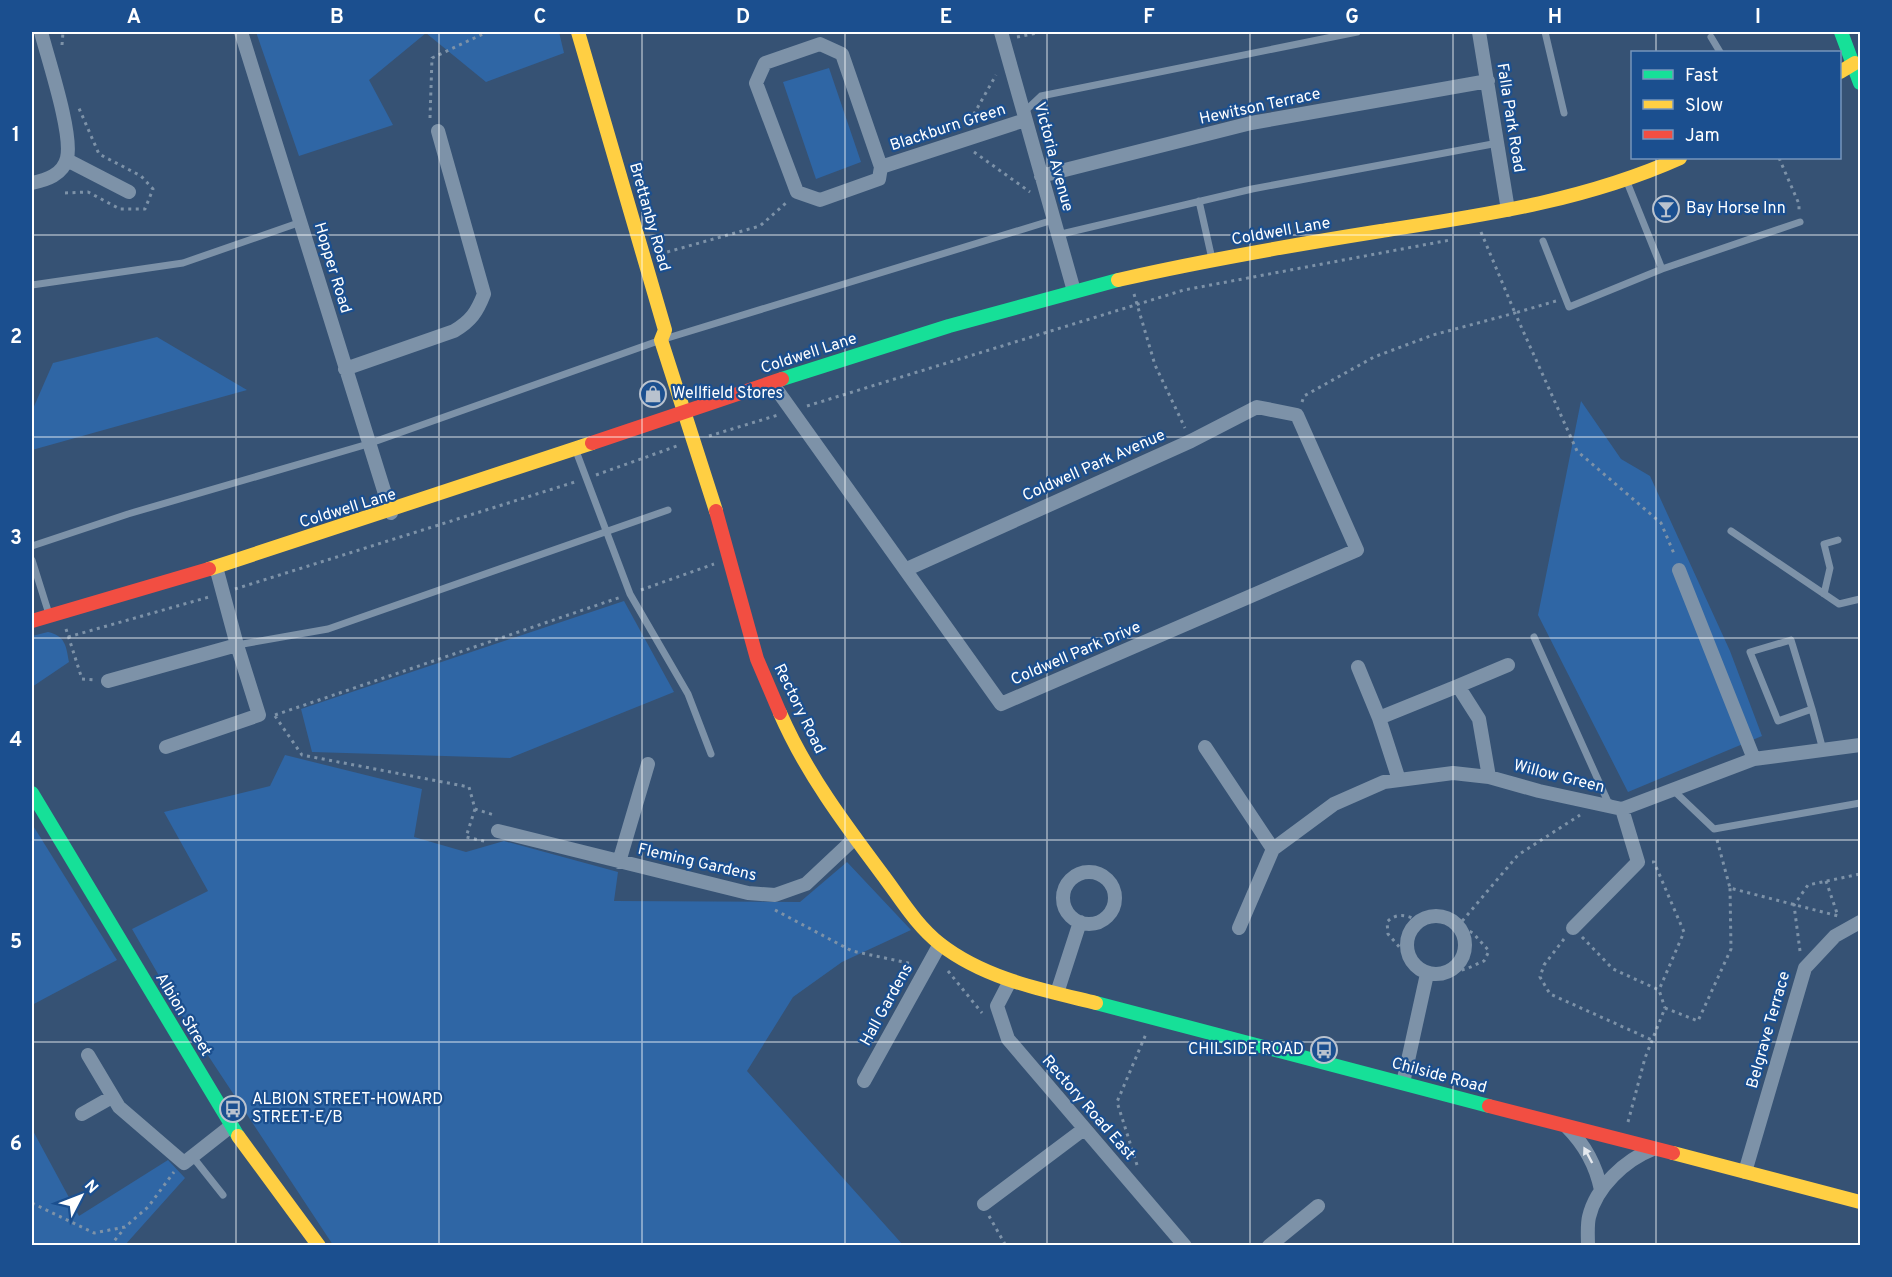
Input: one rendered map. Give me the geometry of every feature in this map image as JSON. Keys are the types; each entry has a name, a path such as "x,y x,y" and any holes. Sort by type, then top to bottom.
{"street":[{"path":"32,183 51,180 67,160 67,136 41,32"},
{"name":"Hopper Road","path":"241,32 391,513"},
{"name":"Brettanby Road","path":"578,32 665,330 661,340 683,411"},
{"name":"Victoria Avenue","path":"1001,32 1074,291"},
{"name":"Falla Park Road","path":"1479,32 1508,210"},
{"path":"1841,32 1855,63 1860,83"},
{"name":"Blackburn Green","path":"820,44 842,54 881,167 879,179 820,200 797,192 756,83 765,63 820,44"},
{"path":"1841,71 1855,63"},
{"name":"Hewitson Terrace","path":"1041,176 1251,123 1488,81"},
{"name":"Blackburn Green","path":"881,167 1024,117"},
{"path":"345,369 454,331 468,322 478,310 484,294 438,131"},
{"name":"Coldwell Lane","path":"32,621 391,513 683,411 988,314 1074,291 1213,261 1508,210 1627,182 1678,159"},
{"path":"67,160 129,192"},
{"name":"Coldwell Park Drive","path":"772,383 907,569 1001,704 1357,550 1297,415"},
{"name":"Coldwell Park Avenue","path":"907,569 1191,441 1257,407 1297,415"},
{"name":"Rectory Road","path":"683,411 730,559 757,659 795,747 855,838 918,923 940,944 967,961 1010,981"},
{"path":"166,747 266,715 237,645 216,567"},
{"path":"1679,570 1754,759"},
{"path":"108,681 237,645"},
{"path":"1379,718 1508,665"},
{"path":"1358,667 1379,718 1399,780"},
{"name":"Willow Green","path":"1458,687 1479,719 1490,777"},
{"path":"1573,928 1638,862 1622,809 1754,759 1860,745"},
{"path":"1205,747 1273,849 1239,928"},
{"name":"Fleming Gardens","path":"619,862 648,764"},
{"name":"Willow Green","path":"1273,849 1334,804 1384,782 1453,773 1490,777 1539,791 1622,809"},
{"name":"Albion Street","path":"32,793 231,1126 319,1245"},
{"name":"Fleming Gardens","path":"498,831 748,893 775,896 806,884 855,838"},
{"path":"1428,916 1440,916 1458,926 1465,941 1465,949 1456,967 1447,973 1427,974 1415,967 1409,958 1406,944 1408,934 1419,921 1428,916"},
{"path":"1057,993 1080,922"},
{"name":"Belgrave Terrace","path":"1745,1172 1805,968 1819,951 1860,922"},
{"name":"Hall Gardens","path":"864,1081 940,944"},
{"path":"1403,1083 1427,974"},
{"name":"Chilside Road","path":"1010,981 1860,1202"},
{"name":"Rectory Road East","path":"1010,981 997,1006 1008,1040 1185,1245"},
{"path":"88,1055 119,1107 188,1159 231,1126"},
{"path":"82,1114 112,1097"},
{"path":"1566,1126 1580,1140 1590,1157 1601,1190"},
{"path":"984,1204 1084,1130"},
{"path":"1588,1245 1589,1217 1601,1190 1634,1160 1653,1149"},
{"path":"1269,1245 1318,1206"}],"lane":[{"path":"1024,117 1041,96 1357,32"},
{"path":"1545,32 1564,113"},
{"path":"1711,37 1719,51"},
{"path":"1057,235 1199,201 1498,143"},
{"path":"1627,182 1662,269"},
{"path":"1199,201 1213,261"},
{"path":"32,546 128,514 368,444 661,340 1053,220"},
{"path":"32,285 183,263 301,222"},
{"path":"1543,241 1569,307 1662,269 1800,222"},
{"path":"575,449 630,594 688,694 711,754"},
{"path":"237,645 328,629 668,510"},
{"path":"1731,531 1839,604 1860,599"},
{"path":"1824,594 1830,568 1824,544 1838,540"},
{"path":"32,560 56,615"},
{"path":"1534,637 1608,801 1622,809"},
{"path":"1812,709 1778,721 1750,652 1791,640 1812,709 1822,750"},
{"path":"1672,790 1714,829 1860,803"},
{"path":"188,1159 223,1195"}],"path":[{"path":"63,32 63,54"},
{"path":"438,131 429,117 432,58 488,32"},
{"path":"65,193 88,192 120,209 145,209 153,189 141,176 99,154 74,97"},
{"path":"1779,159 1799,204 1800,222"},
{"path":"644,258 760,226 797,192"},
{"path":"1479,215 1481,235 1577,451 1661,523 1679,570"},
{"path":"1471,237 1492,232"},
{"path":"68,637 223,593 586,478 693,440 1184,290 1461,238"},
{"path":"1130,278 1155,365 1191,441"},
{"path":"1297,415 1304,396 1374,357 1433,335 1556,301 1569,307"},
{"path":"475,809 498,817 498,831 488,843 466,837 475,809 469,788 302,755 266,715 730,559"},
{"path":"56,615 68,637 81,679 108,681"},
{"path":"1447,973 1466,969 1485,961 1489,951 1473,933 1458,926 1518,855 1597,804"},
{"path":"1665,1008 1698,1021 1731,949 1730,888 1714,829"},
{"path":"1623,1141 1652,1040 1665,1008 1659,990 1684,932 1654,862 1638,862"},
{"path":"1805,968 1798,944 1794,905 1808,885 1860,874"},
{"path":"1826,881 1843,932"},
{"path":"1730,888 1838,916"},
{"path":"774,910 852,951 947,970 988,1020"},
{"path":"1409,958 1388,934 1387,922 1392,917 1407,915 1419,921"},
{"path":"1652,1040 1550,994 1540,977 1573,928 1613,969 1659,990"},
{"path":"1133,1185 1141,1177 1117,1102 1153,1018"},
{"path":"110,1245 125,1227 148,1207 174,1172 188,1159"},
{"path":"32,1203 94,1233 125,1227"},
{"path":"984,1204 1006,1245"}],"shaded area":[{"path":"256,32 559,32 564,53 486,82 426,33 369,80 393,125 299,156"},
{"path":"829,68 861,162 816,179 783,82"},
{"path":"157,337 247,390 32,450 32,411 53,363"},
{"path":"1581,401 1621,459 1650,476 1730,651 1762,736 1628,792 1538,615"},
{"path":"624,601 674,692 510,758 312,752 301,709"},
{"path":"48,632 58,636 64,642 69,662 32,687 32,636"},
{"path":"285,755 422,789 414,837 466,852 504,841 618,872 614,901 800,902 847,862 911,930 842,962 793,997 747,1071 903,1245 333,1245 184,1019 132,929 208,891 164,812 270,786"},
{"path":"32,824 117,960 32,1005"},
{"path":"32,1129 79,1216 168,1160 185,1178 125,1245 32,1245"}],"traffic: fast":[{"path":"1841,32 1860,83"},
{"path":"782,379 949,326 1118,280"},
{"path":"32,793 238,1136"},
{"path":"1096,1003 1489,1106"}],"traffic: slow":[{"path":"578,32 665,330 661,340 716,511"},
{"path":"1841,71 1855,63"},
{"path":"1118,280 1249,253 1533,205 1607,185 1678,159"},
{"path":"209,569 592,443"},
{"path":"780,713 814,778 910,913 932,937 957,956 995,975 1035,988 1096,1003"},
{"path":"238,1136 319,1246"},
{"path":"1673,1153 1860,1202"}],"traffic: jam":[{"path":"592,443 782,379"},
{"path":"716,511 757,659 780,713"},
{"path":"32,621 209,569"},
{"path":"1489,1106 1673,1153"}],"place":[{"name":"Bay Horse Inn","path":"1666,209"},
{"name":"Wellfield Stores","path":"653,394"},
{"name":"CHILSIDE ROAD","path":"1324,1050"},
{"name":"ALBION STREET-HOWARD STREET-E/B","path":"233,1109"}]}
